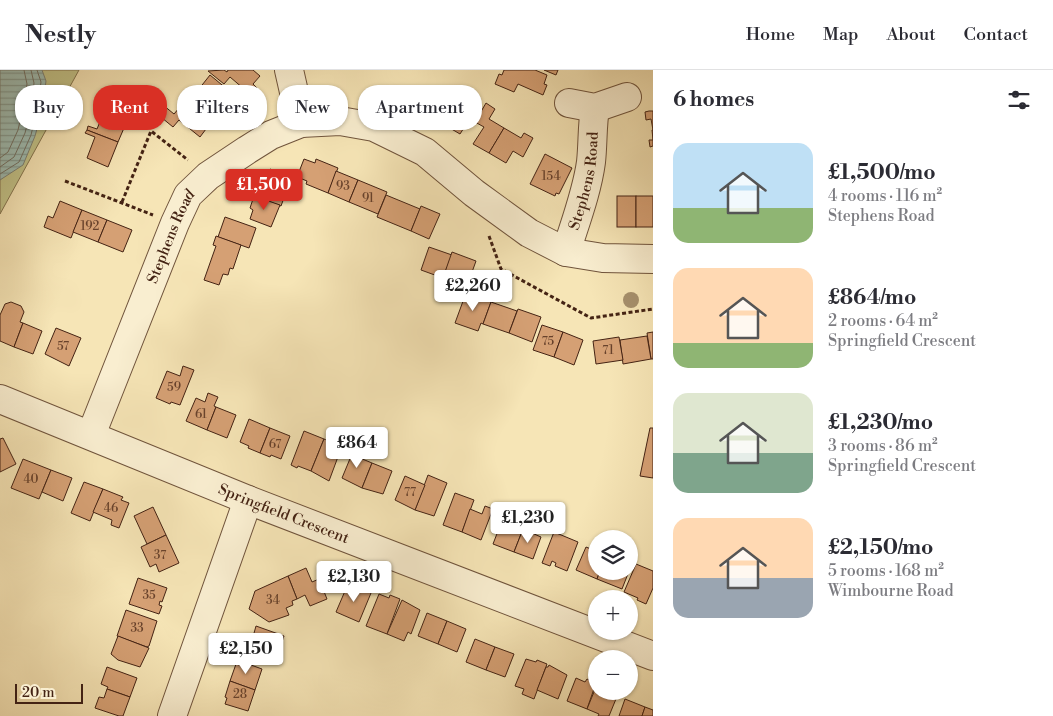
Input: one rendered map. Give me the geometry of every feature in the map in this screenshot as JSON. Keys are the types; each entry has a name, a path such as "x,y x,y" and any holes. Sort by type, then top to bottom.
{"street":[{"path":"289,70 292,85"},
{"path":"569,102 595,108 627,97"},
{"name":"Stephens Road","path":"566,252 580,210 590,163 595,108"},
{"name":"Stephens Road","path":"348,122 374,127 425,152 474,193 529,233 566,252 603,258 653,259"},
{"name":"Stephens Road","path":"91,435 188,195 208,176 271,135 284,130"},
{"name":"Springfield Crescent","path":"0,399 248,500 653,656"},
{"path":"172,716 248,500"}],"path":[{"path":"122,202 150,131 208,176"},
{"path":"65,182 122,202 175,224"},
{"path":"489,235 501,269 591,318 653,309"}],"green space":[{"path":"0,70 79,70 71,85 15,85 15,130 46,130 0,214"}],"water":[{"path":"0,70 42,70 45,85 15,85 15,130 37,130 23,165 0,180"}],"building":[{"path":"253,70 260,76 254,85 239,85 230,77 224,84 208,71"},
{"path":"504,70 535,70 547,75 544,84 547,85 543,95 518,84 514,92 495,84 499,74 502,75"},
{"path":"544,70 558,70 556,75"},
{"path":"210,75 222,85 202,85"},
{"path":"486,103 495,109 489,119 504,128 489,153 473,144 484,127 482,126 482,110"},
{"path":"167,108 174,114 177,110 177,122 173,127 167,122"},
{"path":"653,111 653,130 651,119 646,120 645,112"},
{"path":"88,126 93,128 93,130 123,130 118,142 87,130"},
{"path":"504,128 521,138 524,133 533,138 523,157 513,151 506,163 489,153"},
{"path":"87,130 118,142 108,167 87,158 95,137 85,133"},
{"path":"191,130 205,130 200,137"},
{"path":"453,130 463,130 460,134"},
{"path":"649,140 653,140 653,146 650,147"},
{"path":"545,154 572,168 559,194 556,193 555,196 530,184"},
{"path":"304,159 315,163 316,159 338,168 328,193 306,184 307,181 297,177"},
{"path":"270,169 289,176 287,183 289,184 281,206 257,197 265,175 267,176"},
{"path":"336,171 358,180 349,202 328,193"},
{"path":"358,180 387,192 378,214 349,202"},
{"path":"386,195 420,209 411,231 377,217"},
{"path":"254,196 280,205 271,227 250,219 253,210 250,208"},
{"path":"617,196 636,196 636,227 617,227"},
{"path":"636,196 653,196 653,227 636,227"},
{"path":"60,201 82,210 71,238 44,227 48,216 53,218"},
{"path":"421,206 440,214 429,239 411,231"},
{"path":"82,210 107,220 98,242 73,232"},
{"path":"225,217 256,228 249,248 218,237"},
{"path":"107,220 132,230 123,252 98,242"},
{"path":"216,236 241,245 233,269 230,268 228,275 223,274 219,285 204,280 216,246 213,245"},
{"path":"429,247 452,255 443,278 421,270"},
{"path":"452,252 476,261 467,286 456,282 450,297 438,292"},
{"path":"466,293 491,302 483,324 481,323 478,331 455,323"},
{"path":"11,302 21,306 24,312 20,322 23,323 14,347 0,341 0,315 5,304"},
{"path":"491,302 517,311 509,333 483,324"},
{"path":"518,309 541,317 532,342 509,333"},
{"path":"23,323 42,331 33,354 14,347"},
{"path":"542,325 563,332 554,357 533,350"},
{"path":"56,328 81,338 69,366 45,354"},
{"path":"563,332 583,340 574,365 554,357"},
{"path":"653,332 653,359 651,359 647,333"},
{"path":"647,336 651,359 623,364 620,340"},
{"path":"619,337 623,360 596,364 593,341"},
{"path":"183,366 194,370 180,405 171,402 170,404 156,398 167,371 180,376"},
{"path":"208,393 218,397 207,430 186,421 196,398 205,402"},
{"path":"216,407 236,415 227,438 207,430"},
{"path":"249,419 270,428 260,453 240,442"},
{"path":"270,428 290,436 281,459 260,453"},
{"path":"650,428 653,428 653,478 640,476"},
{"path":"304,431 324,439 311,471 291,465"},
{"path":"3,438 16,464 0,472 0,439"},
{"path":"324,439 342,446 329,481 311,471"},
{"path":"354,449 363,452 360,458 372,463 362,488 342,478"},
{"path":"23,459 51,470 39,499 11,488"},
{"path":"372,463 392,471 383,494 362,488"},
{"path":"51,470 72,478 63,501 42,492"},
{"path":"428,475 447,483 434,516 415,510"},
{"path":"405,476 425,485 415,510 395,500"},
{"path":"84,482 103,489 90,521 71,513"},
{"path":"103,489 123,497 121,500 129,503 119,528 111,525 112,520 93,512"},
{"path":"455,493 474,500 462,532 443,525"},
{"path":"485,506 493,509 481,540 462,532 470,509 482,514"},
{"path":"153,507 166,535 147,544 134,516"},
{"path":"503,518 508,520 507,523 523,529 514,552 493,544"},
{"path":"523,529 541,537 533,559 514,552"},
{"path":"554,532 578,542 567,571 555,566 556,563 552,561 550,566 542,563"},
{"path":"166,535 179,563 159,572 156,564 150,567 141,547"},
{"path":"586,547 588,548 588,575 576,570"},
{"path":"638,565 653,571 653,588 646,604 638,600 638,590 625,590 629,580 638,580"},
{"path":"306,568 312,582 319,579 327,599 310,606 305,595 297,599 288,576"},
{"path":"288,576 297,599 292,601 293,605 286,608 289,615 269,622 249,609 255,591"},
{"path":"138,578 167,588 162,602 160,601 159,605 162,606 159,614 129,604"},
{"path":"600,580 626,580 622,589"},
{"path":"348,584 371,593 359,622 336,612"},
{"path":"379,594 389,598 390,595 400,599 387,634 366,626"},
{"path":"402,600 420,610 411,634 408,632 404,641 387,634"},
{"path":"126,610 157,621 149,646 147,647 117,636"},
{"path":"427,613 447,621 438,644 418,636"},
{"path":"447,621 466,629 457,652 438,644"},
{"path":"256,626 284,636 276,660 249,651"},
{"path":"118,636 149,648 140,667 118,660 111,654"},
{"path":"475,639 495,647 486,670 466,662"},
{"path":"495,647 514,654 505,677 486,670"},
{"path":"526,659 536,662 537,660 547,664 534,699 522,694 524,689 515,686"},
{"path":"240,661 262,669 255,690 230,681 236,664 239,665"},
{"path":"549,665 567,675 558,699 537,690 546,667"},
{"path":"107,667 137,678 130,697 107,689 108,687 101,684"},
{"path":"576,678 585,682 588,679 588,700 590,700 587,709 567,701"},
{"path":"230,681 255,690 248,711 225,704"},
{"path":"107,689 130,697 123,716 95,708 99,697 104,698"},
{"path":"591,700 616,700 609,716 598,716 599,714 587,709"},
{"path":"625,700 645,707 642,716 619,716"},
{"path":"645,707 653,710 653,716 642,716"}]}
